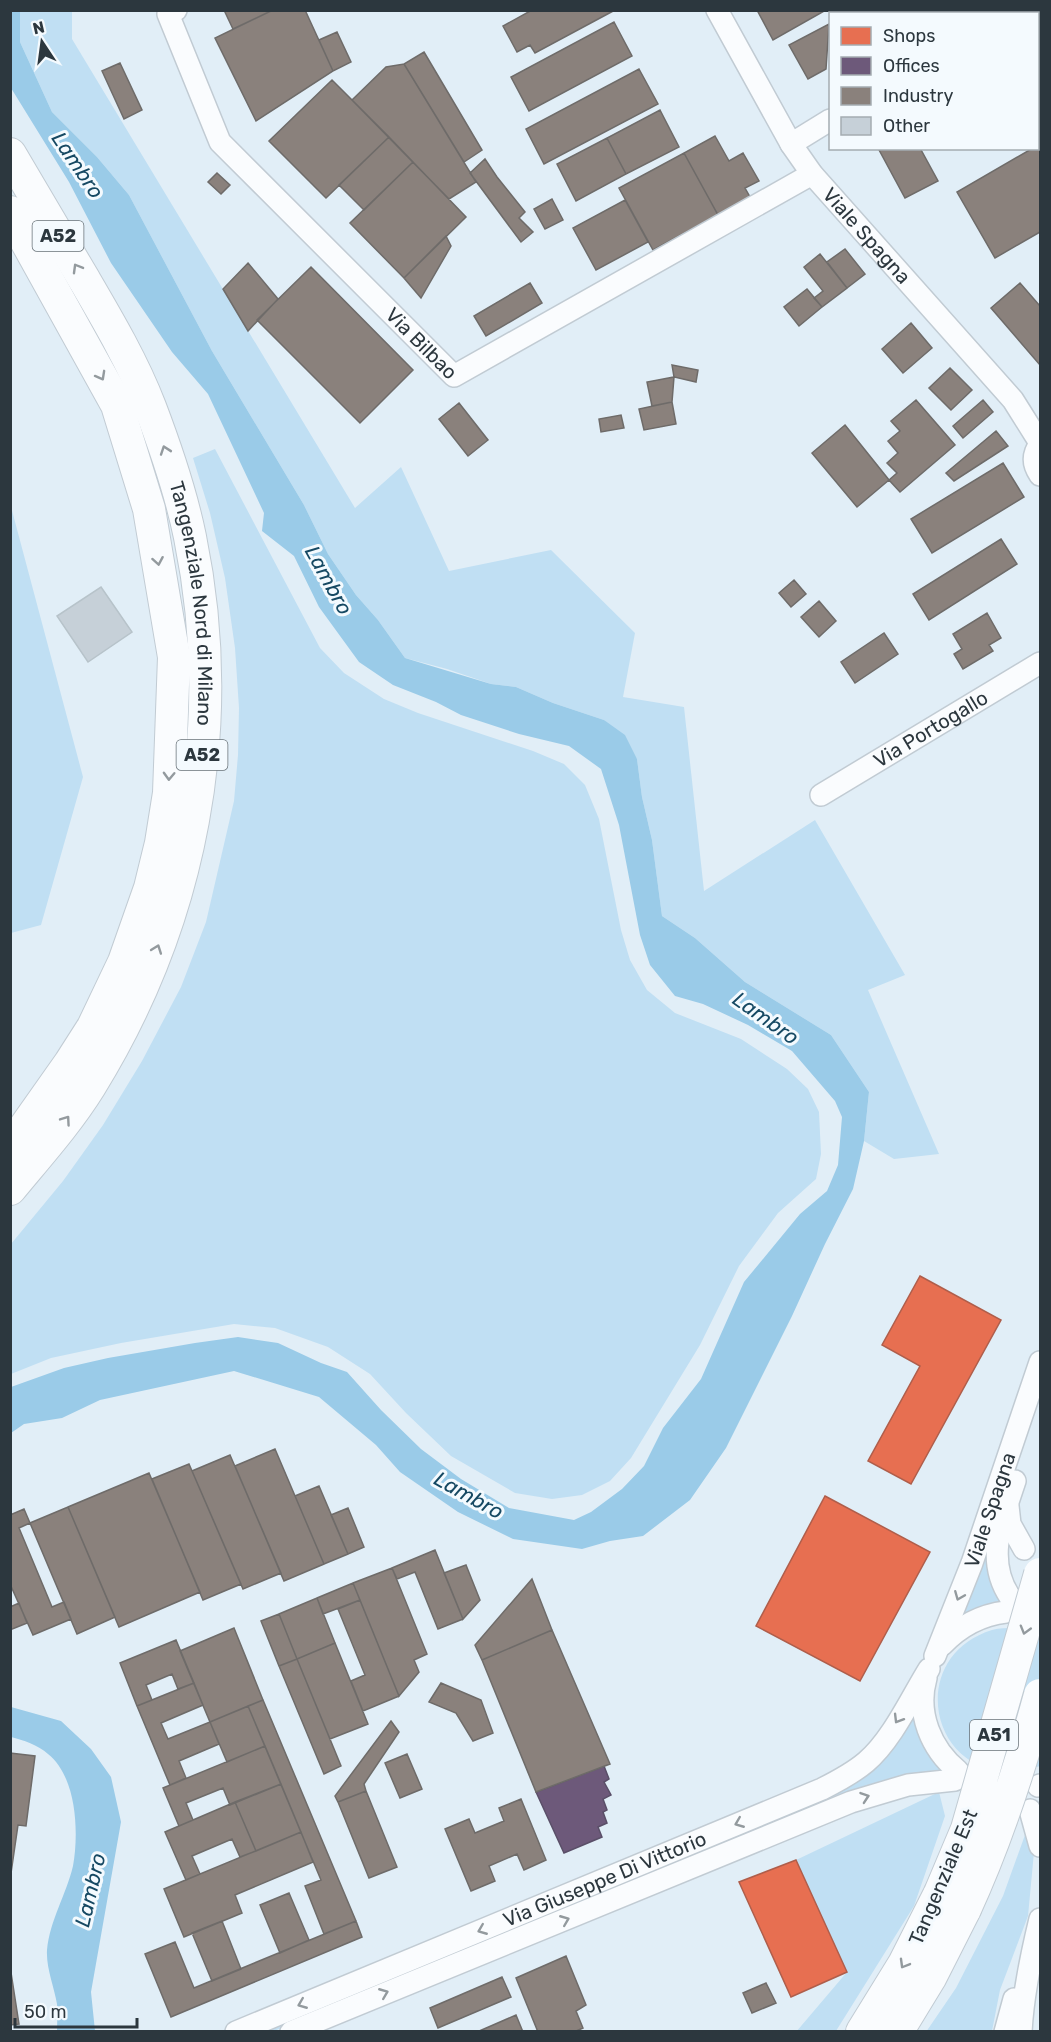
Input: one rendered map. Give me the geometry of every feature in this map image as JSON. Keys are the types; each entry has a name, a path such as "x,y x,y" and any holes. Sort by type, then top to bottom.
{"highway":[{"name":"Tangenziale Nord di Milano","path":"10,154 110,326 149,405 190,535 203,625 206,697 198,789 189,847 157,952 136,1002 89,1087 56,1135 17,1168"},
{"name":"Tangenziale Nord di Milano","path":"10,212 117,405 149,509 174,657 169,793 161,843 150,888 124,962 93,1026 70,1064 17,1168"},
{"path":"10,1128 29,1106 66,1052 116,961 150,888"},
{"name":"Tangenziale Est","path":"958,1905 967,1829 1033,1561"},
{"name":"Tangenziale Est","path":"862,2031 904,1964 958,1905 984,1868 1013,1790 1041,1695"},
{"path":"897,2031 930,1978 958,1905 998,1863 1029,1784 1041,1739"}],"street":[{"name":"Viale Spagna","path":"717,10 791,144 812,174 1013,400 1041,443 1034,456 1034,463 1041,475"},
{"name":"Via Bilbao","path":"172,12 220,142 454,376 812,174"},
{"path":"791,144 829,121"},
{"name":"Via Portogallo","path":"821,795 1041,663"},
{"name":"Viale Spagna","path":"932,1663 972,1563 1041,1362"},
{"name":"Viale Spagna","path":"932,1663 952,1635 963,1626 1008,1604 1000,1580 996,1554 1008,1502 1041,1407"},
{"path":"1008,1502 1010,1524 1033,1561"},
{"name":"Via Giuseppe Di Vittorio","path":"291,2031 851,1802 908,1785 956,1776 939,1752 927,1727 923,1699 932,1663"},
{"name":"Via Giuseppe Di Vittorio","path":"236,2031 811,1793 846,1776 867,1761 882,1745 932,1663"},
{"path":"1030,1810 1041,1846"},
{"path":"1005,2031 1012,2003 1041,1919"},
{"path":"1021,2031 1031,1953"}],"shaded area":[{"path":"20,11 72,11 72,39 355,508 401,467 449,571 551,550 635,633 623,697 684,707 704,891 815,820 905,975 868,990 939,1154 894,1159 864,1141 869,1092 831,1035 745,982 695,938 662,916 652,840 642,797 637,759 604,720 553,703 516,687 491,684 405,658 378,620 356,595 328,554 304,505 212,351 129,195 97,157 52,112 20,42"},
{"path":"215,449 320,648 344,673 384,699 564,764 585,785 599,819 621,930 630,960 647,990 675,1013 741,1039 787,1069 808,1089 819,1112 821,1154 816,1179 778,1213 739,1266 700,1345 631,1458 610,1481 582,1495 552,1499 515,1493 451,1456 370,1374 328,1347 275,1328 234,1324 121,1343 51,1358 11,1374 11,1244 63,1181 103,1125 142,1061 181,987 206,922 234,801 239,708 235,648 225,578 210,513 193,458"},
{"path":"10,503 83,777 41,925 11,933"},
{"path":"990,1542 988,1568 995,1590 1004,1606 955,1623"},
{"path":"1015,1628 1040,1635 1040,1766 1004,1771 975,1763 953,1746 941,1722 938,1695 945,1668 963,1646 992,1630"},
{"path":"917,1711 949,1771 909,1774 862,1787 274,2031 261,2032 833,1795 865,1776 886,1756"},
{"path":"939,1792 945,1816 914,1906 836,2031 796,2032 847,1972 796,1860"},
{"path":"1030,1821 1034,1852 1028,1916 1000,1990 992,2031 926,2032 956,1988 1003,1896"}],"water":[{"name":"Lambro","path":"11,10 20,11 20,42 52,112 97,157 129,195 212,351 304,505 328,554 356,595 378,620 405,658 491,684 516,687 553,703 604,720 625,735 637,759 642,797 652,840 662,916 695,938 745,982 831,1035 869,1092 864,1141 853,1189 726,1448 690,1500 643,1536 610,1541 582,1549 513,1539 458,1512 400,1472 376,1445 319,1397 234,1371 100,1400 62,1418 24,1424 11,1433 11,1387 64,1368 108,1358 238,1337 278,1343 347,1372 381,1410 421,1449 461,1479 509,1508 574,1520 591,1512 622,1489 644,1466 663,1428 701,1379 744,1282 800,1214 827,1191 838,1165 842,1117 835,1101 792,1051 748,1025 703,1004 675,996 650,965 640,935 619,825 601,769 569,746 519,734 461,715 436,702 393,685 359,662 319,607 294,556 262,531 264,513 208,394 172,352 111,263 69,182 11,88"},
{"name":"Lambro","path":"11,1707 61,1721 91,1749 111,1777 121,1822 91,1992 95,2031 57,2031 57,2004 47,1950 51,1928 73,1866 76,1838 74,1806 65,1777 58,1764 40,1748 11,1737"}],"building: Shops":[{"path":"920,1276 1001,1320 911,1484 868,1461 920,1366 882,1345"},
{"path":"825,1496 930,1552 860,1681 756,1626"},
{"path":"796,1860 847,1972 791,1997 739,1882"}],"building: Offices":[{"path":"932,10 988,10 986,12 930,12"},
{"path":"604,1766 609,1779 604,1782 611,1795 603,1799 607,1810 603,1812 607,1823 598,1827 602,1837 564,1853 536,1792"}],"building: Industry":[{"path":"224,10 273,10 233,29"},
{"path":"273,10 305,10 333,71 256,121 215,38"},
{"path":"532,10 615,10 535,53 530,45 517,52 503,26"},
{"path":"757,10 826,10 773,40"},
{"path":"614,22 632,56 529,111 511,77"},
{"path":"829,24 826,69 808,79 789,45"},
{"path":"337,32 351,62 333,71 319,40"},
{"path":"424,52 482,150 464,162 404,64"},
{"path":"120,63 142,110 124,119 102,71"},
{"path":"404,64 476,182 449,199 352,100 386,67"},
{"path":"639,69 658,104 544,164 526,129"},
{"path":"332,80 389,137 326,198 269,141"},
{"path":"660,110 679,147 626,174 607,138"},
{"path":"715,136 729,161 743,153 759,181 745,188 750,197 718,215 684,153"},
{"path":"389,137 413,162 364,210 339,185"},
{"path":"607,138 626,174 576,201 557,164"},
{"path":"1040,144 1040,232 995,258 957,192 1030,150 1039,150"},
{"path":"879,150 921,150 938,181 905,198"},
{"path":"684,153 718,215 653,250 619,188"},
{"path":"485,159 525,212 519,218 533,232 521,242 470,173"},
{"path":"413,162 466,217 404,278 350,223"},
{"path":"217,173 230,185 221,194 208,182"},
{"path":"552,199 563,220 545,229 534,209"},
{"path":"625,200 648,242 596,270 573,228"},
{"path":"446,236 451,246 421,298 404,278"},
{"path":"845,249 865,274 847,288 827,262"},
{"path":"820,254 847,288 822,307 814,298 823,291 804,267"},
{"path":"248,263 278,299 248,331 223,289"},
{"path":"311,267 413,370 360,423 257,320"},
{"path":"530,283 542,303 486,336 474,316"},
{"path":"1020,283 1040,306 1040,365 991,308"},
{"path":"807,289 822,307 799,326 784,307"},
{"path":"911,323 932,348 903,373 882,349"},
{"path":"672,365 698,370 696,382 674,377"},
{"path":"950,368 972,390 951,410 929,388"},
{"path":"674,377 672,402 652,406 647,382"},
{"path":"916,400 955,445 900,492 889,480 897,473 887,463 898,453 888,441 900,431 891,421"},
{"path":"983,400 993,412 963,438 953,426"},
{"path":"672,402 676,424 644,430 639,409"},
{"path":"459,403 488,440 468,456 439,419"},
{"path":"621,415 624,428 601,432 599,419"},
{"path":"845,425 889,480 857,507 812,453"},
{"path":"996,431 1008,446 954,481 946,473"},
{"path":"1003,463 1024,497 932,553 911,519"},
{"path":"1001,539 1017,564 929,620 913,594"},
{"path":"794,580 806,594 791,607 779,593"},
{"path":"819,601 836,621 819,637 801,617"},
{"path":"987,613 1001,638 989,645 993,651 963,669 954,654 962,649 953,634"},
{"path":"884,633 898,654 855,683 841,662"},
{"path":"275,1449 324,1564 284,1581 235,1466"},
{"path":"230,1455 281,1573 243,1589 192,1471"},
{"path":"189,1464 241,1584 203,1600 152,1479"},
{"path":"149,1473 200,1592 119,1627 68,1507"},
{"path":"319,1486 348,1554 324,1564 295,1496"},
{"path":"68,1507 115,1617 77,1634 30,1523"},
{"path":"348,1508 364,1547 348,1554 331,1515"},
{"path":"24,1509 30,1523 19,1528 52,1607 64,1602 71,1619 33,1635 10,1584 10,1515"},
{"path":"435,1550 463,1619 438,1629 415,1572 397,1579 392,1568"},
{"path":"466,1565 480,1600 463,1619 444,1573"},
{"path":"392,1568 427,1654 414,1660 419,1672 399,1696 353,1583"},
{"path":"532,1579 552,1630 482,1660 475,1645"},
{"path":"353,1583 360,1600 323,1614 317,1598"},
{"path":"317,1598 335,1643 297,1659 279,1614"},
{"path":"360,1600 399,1696 363,1711 351,1681 365,1675 338,1609"},
{"path":"19,1603 27,1623 10,1630 10,1607"},
{"path":"279,1614 297,1659 279,1666 261,1621"},
{"path":"234,1628 263,1700 210,1722 180,1651"},
{"path":"552,1630 610,1764 536,1792 482,1660"},
{"path":"176,1640 194,1683 178,1689 172,1674 146,1685 152,1700 137,1706 120,1663"},
{"path":"335,1643 368,1724 330,1739 297,1659"},
{"path":"297,1659 341,1766 324,1774 279,1666"},
{"path":"194,1683 203,1705 161,1723 168,1739 210,1722 219,1744 179,1761 186,1778 170,1785 137,1706"},
{"path":"441,1683 481,1700 493,1733 473,1741 456,1713 429,1702"},
{"path":"263,1700 356,1921 324,1934 305,1886 321,1880 248,1706"},
{"path":"248,1706 265,1746 227,1762 210,1722"},
{"path":"391,1721 399,1732 364,1784 366,1791 338,1802 335,1796"},
{"path":"265,1746 281,1784 230,1805 223,1788 186,1803 193,1820 179,1826 163,1788"},
{"path":"10,1753 35,1756 26,1826 18,1825 10,1880"},
{"path":"407,1754 422,1789 400,1798 385,1763"},
{"path":"281,1784 301,1832 256,1851 235,1802"},
{"path":"366,1791 397,1867 369,1878 338,1802"},
{"path":"521,1799 546,1860 524,1870 517,1854 489,1866 495,1881 471,1891 445,1829 469,1819 475,1833 504,1821 499,1808"},
{"path":"235,1802 256,1851 240,1857 232,1839 192,1856 200,1874 186,1880 165,1832"},
{"path":"301,1832 313,1862 235,1895 242,1913 184,1937 164,1889"},
{"path":"289,1893 309,1940 280,1953 260,1905"},
{"path":"222,1921 241,1969 212,1981 192,1933"},
{"path":"356,1921 362,1937 171,2017 145,1954 175,1942 194,1988"},
{"path":"566,1956 586,2005 576,2011 583,2028 574,2032 538,2032 516,1978"},
{"path":"10,1966 19,2024 10,2025"},
{"path":"502,1977 511,1997 438,2028 430,2008"},
{"path":"766,1983 776,2003 752,2013 743,1993"},
{"path":"516,2015 523,2032 477,2032"}],"building: Other":[{"path":"101,587 132,632 88,662 57,616"}]}
